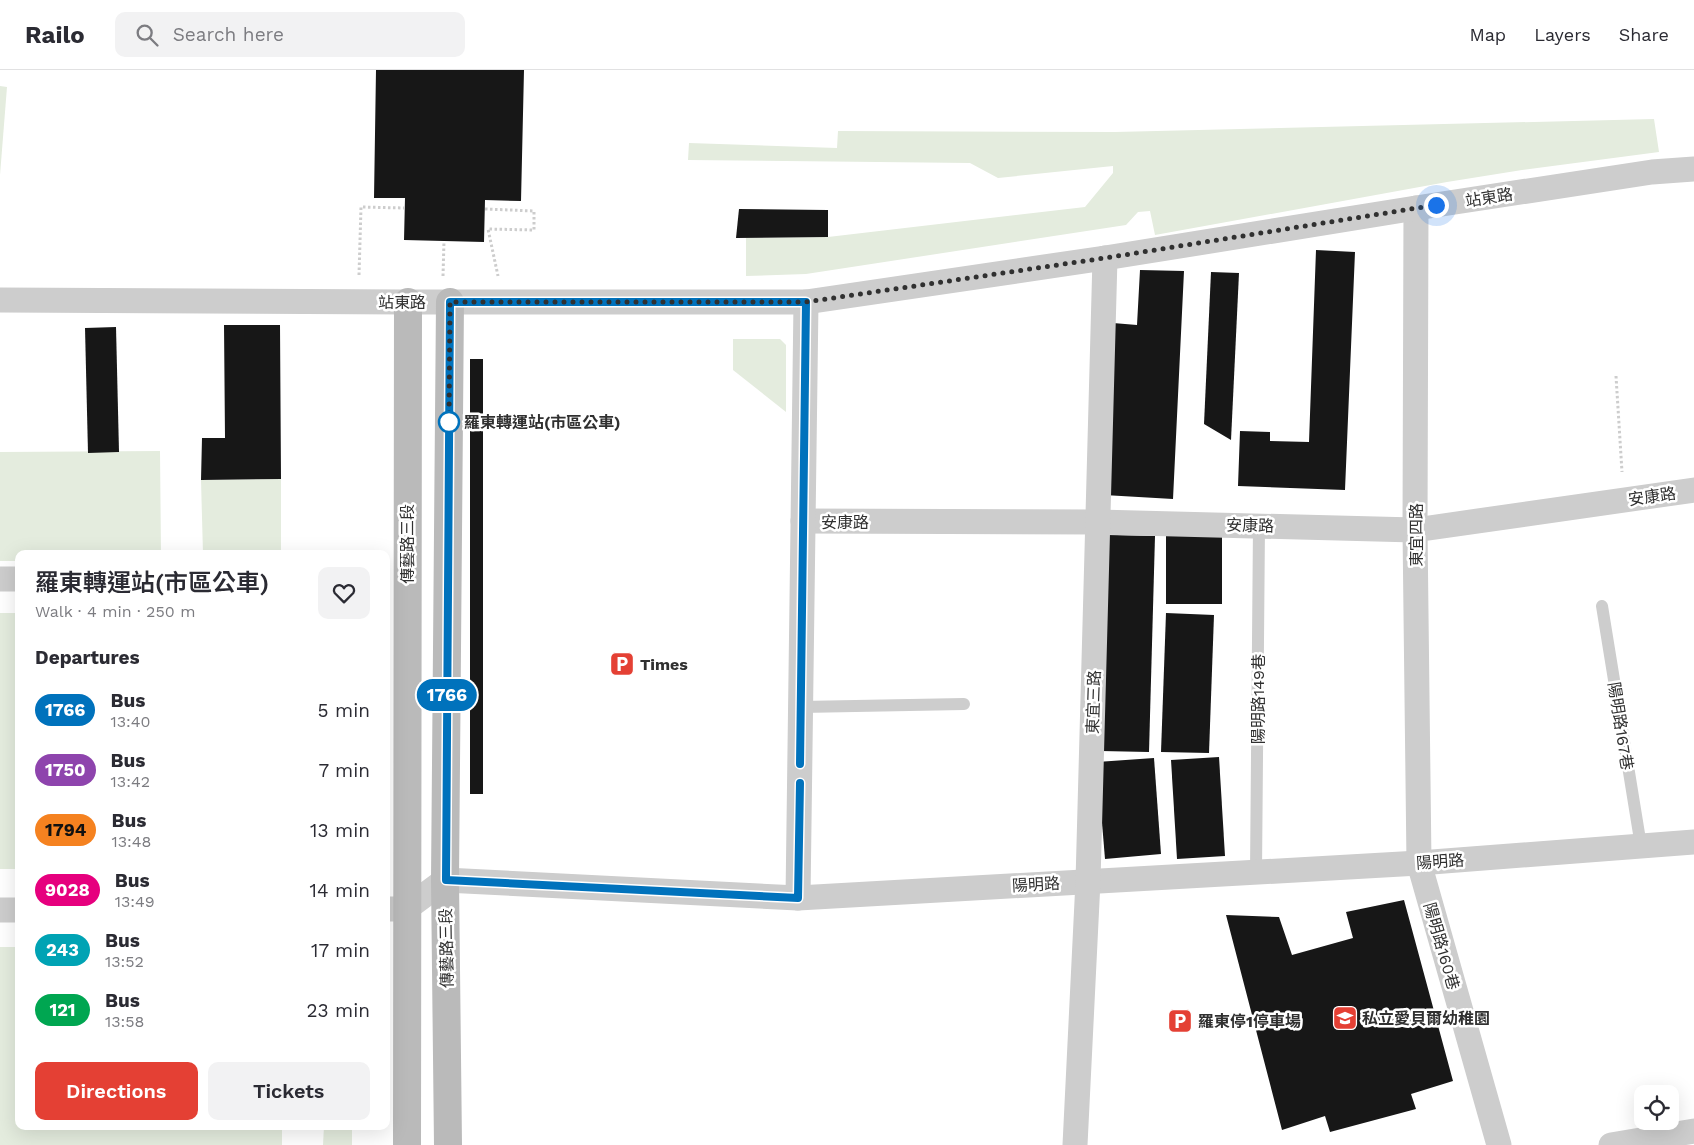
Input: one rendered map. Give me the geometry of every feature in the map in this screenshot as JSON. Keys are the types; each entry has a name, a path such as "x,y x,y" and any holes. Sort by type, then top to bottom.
{"street":[{"name":"站東路","path":"0,300 806,302 1105,258 1652,172 1694,169"},
{"name":"東宜四路","path":"1416,208 1415,530 1419,863"},
{"name":"東宜三路","path":"1075,1145 1088,881 1105,258"},
{"name":"傳藝路三段","path":"407,1145 396,909 408,302"},
{"name":"傳藝路三段","path":"447,302 446,880 448,1145"},
{"path":"798,898 806,302"},
{"name":"安康路","path":"803,522 1098,522 1415,530 1694,490"},
{"path":"0,579 15,579"},
{"name":"陽明路","path":"446,880 798,898 1419,863 1694,842"},
{"name":"陽明路160巷","path":"1419,863 1499,1145"},
{"path":"396,909 446,880"},
{"path":"0,910 15,910"},
{"path":"1611,1145 1694,1131"}],"lane":[{"name":"陽明路149巷","path":"1256,872 1259,526"},
{"name":"陽明路167巷","path":"1602,606 1641,846"},
{"path":"801,707 964,704"}],"path":[{"path":"359,302 361,207 404,208"},
{"path":"485,209 534,211 534,230 488,229 504,302"},
{"path":"444,241 447,302"},
{"path":"1616,376 1624,500"}],"shaded area":[{"path":"0,86 7,87 0,175"},
{"path":"1654,119 1659,152 1447,182 1155,235 1150,211 1138,212 1126,225 806,274 746,276 746,238 828,237 1085,207 1113,173 1113,166 998,178 970,163 688,160 689,143 837,148 838,131 1115,132"},
{"path":"733,339 780,339 786,345 786,412 733,370"},
{"path":"160,451 161,550 15,550 15,561 0,561 0,452"},
{"path":"281,479 281,550 203,550 201,480"},
{"path":"0,613 15,613 15,869 0,869"},
{"path":"0,947 15,947 15,1130 282,1130 282,1145 0,1145"},
{"path":"324,1130 352,1130 352,1145 323,1145"}],"building":[{"path":"376,70 524,70 521,201 485,200 484,242 404,240 405,198 374,198"},
{"path":"739,209 828,210 828,237 736,238"},
{"path":"1316,250 1355,252 1345,490 1238,486 1240,431 1270,432 1270,441 1309,442"},
{"path":"1140,270 1184,271 1173,499 1104,495 1113,323 1137,325"},
{"path":"1211,272 1239,273 1231,440 1204,424"},
{"path":"224,325 280,325 281,479 201,480 202,438 225,438"},
{"path":"116,327 119,452 88,453 85,328"},
{"path":"470,359 483,359 483,794 470,794"},
{"path":"1166,534 1222,534 1222,604 1166,604"},
{"path":"1107,535 1155,536 1149,752 1101,751"},
{"path":"1166,613 1214,615 1209,753 1161,752"},
{"path":"1219,757 1225,856 1177,859 1171,760"},
{"path":"1154,758 1161,854 1105,859 1097,762"},
{"name":"私立愛貝爾幼稚園","path":"1404,900 1453,1081 1411,1094 1416,1109 1330,1132 1325,1116 1282,1130 1226,915 1279,917 1292,955 1353,938 1346,912"}],"bus line":[{"name":"1766","path":"800,764 806,302 450,302 446,880 798,898 800,783"}],"place":[{"name":"羅東轉運站(市區公車)","path":"449,422"},
{"name":"Times","path":"622,664"},
{"name":"私立愛貝爾幼稚園","path":"1345,1018"},
{"name":"羅東停1停車場","path":"1180,1021"}],"route":[{"path":"449,422 450,302 806,302 1105,258 1436,205"}]}
